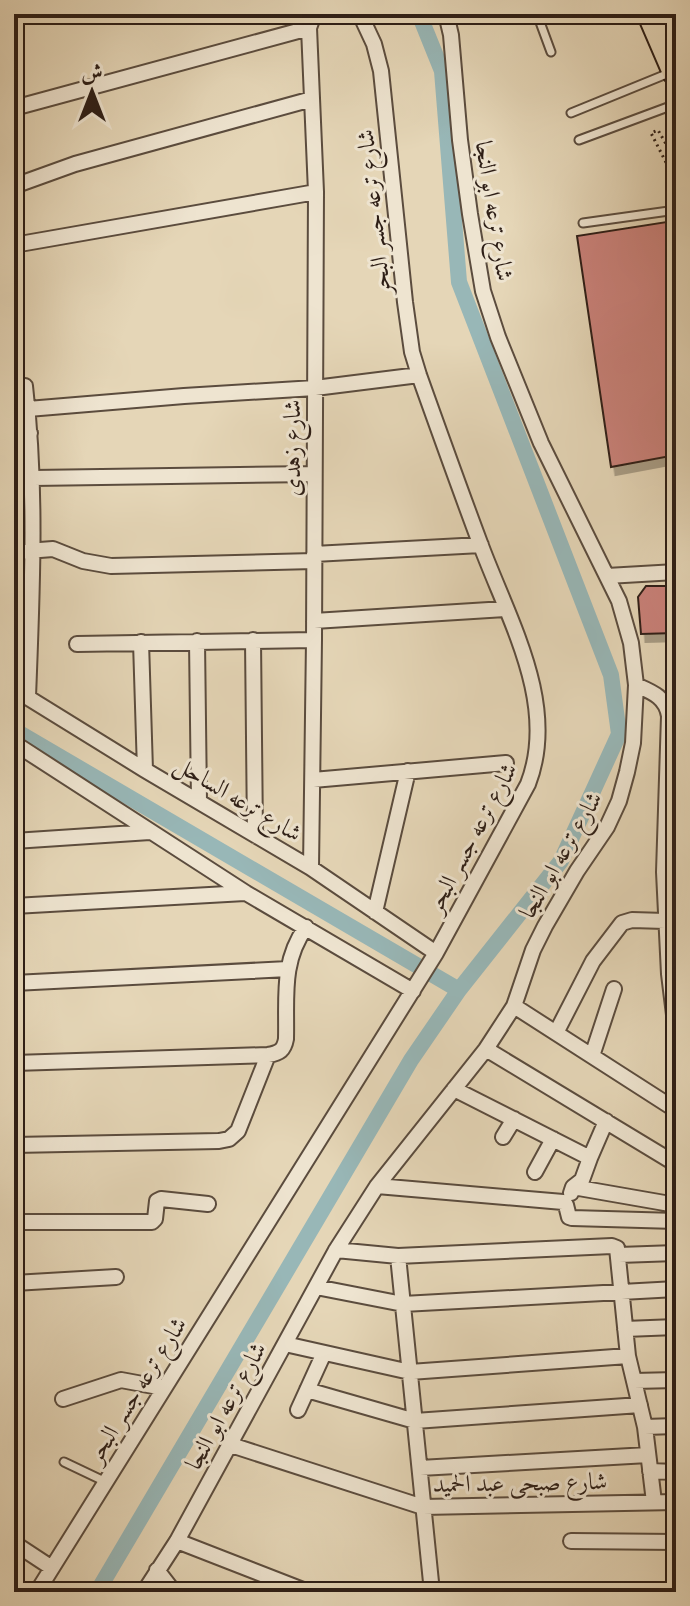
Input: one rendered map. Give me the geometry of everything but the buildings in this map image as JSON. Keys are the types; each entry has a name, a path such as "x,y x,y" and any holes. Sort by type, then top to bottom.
{"highway":[{"path":"651,14 676,71"}],"street":[{"name":"شارع ترعه جسر البحر","path":"37,1592 436,953 536,764 538,717 529,670 412,352 381,71 374,44 360,14"},
{"name":"شارع ترعه ابو النجا","path":"144,1592 177,1541 231,1445 336,1250 377,1186 486,1049 514,1006 533,950 545,926 607,827 619,801 633,743 636,685 631,643 619,601 541,443 483,291 460,140 451,35 446,14"},
{"path":"15,104 311,21"},
{"name":"شارع زهدى","path":"311,21 316,192 311,868"},
{"path":"14,186 75,164 312,99"},
{"path":"14,245 316,192"},
{"path":"28,409 315,388 419,375"},
{"path":"25,386 33,478 34,549 28,697"},
{"path":"14,433 30,433"},
{"path":"33,478 314,474"},
{"path":"14,552 53,549 83,561 111,566 314,558 481,545"},
{"path":"607,576 676,572"},
{"path":"314,621 505,609"},
{"path":"253,640 255,835"},
{"path":"77,644 314,640"},
{"path":"197,641 199,801"},
{"path":"141,642 145,770"},
{"path":"636,685 654,692 668,707 665,921 676,1031"},
{"name":"شارع ترعه الساحل","path":"14,689 311,868 436,953"},
{"path":"14,743 246,893 413,991"},
{"path":"313,780 506,763"},
{"path":"375,912 408,771"},
{"path":"14,841 151,832"},
{"path":"14,906 246,893"},
{"path":"556,1033 593,961 622,923 632,920 665,921"},
{"path":"14,1063 268,1055 280,1052 284,1048 288,969 295,944 306,927"},
{"path":"14,983 288,969"},
{"path":"592,1056 614,989"},
{"path":"514,1006 676,1110"},
{"path":"486,1049 676,1164"},
{"path":"14,1145 229,1139 238,1131 268,1055"},
{"path":"454,1089 590,1158"},
{"path":"503,1137 514,1119"},
{"path":"606,1121 582,1180 573,1187 566,1205 570,1218 676,1221"},
{"path":"535,1172 553,1139"},
{"path":"377,1186 563,1202 566,1205"},
{"path":"573,1187 676,1205"},
{"path":"612,1194 612,1219"},
{"path":"14,1222 152,1222 157,1201 161,1199 208,1204"},
{"path":"336,1250 398,1256 617,1248 628,1356 645,1427 654,1502"},
{"path":"619,1255 676,1253"},
{"path":"398,1256 432,1592"},
{"path":"14,1283 116,1277"},
{"path":"316,1287 403,1304 676,1289"},
{"path":"625,1329 676,1327"},
{"path":"285,1344 410,1372 628,1356"},
{"path":"298,1410 324,1353"},
{"path":"63,1399 121,1380 164,1388"},
{"path":"634,1381 676,1380"},
{"path":"307,1390 415,1421 640,1405"},
{"path":"645,1427 676,1426"},
{"name":"شارع صبحى عبد الحميد","path":"231,1445 423,1507 676,1502"},
{"path":"420,1468 648,1455"},
{"path":"650,1471 676,1472"},
{"path":"177,1541 304,1591"},
{"path":"571,1541 676,1542"},
{"path":"14,1543 52,1568"},
{"path":"157,1570 174,1592"}],"lane":[{"path":"537,14 551,52"},
{"path":"571,113 676,71"},
{"path":"579,140 676,104"},
{"path":"583,223 676,210"},
{"path":"64,1462 106,1482"}],"path":[{"path":"676,139 666,144 658,130 651,133 676,182"}],"waterway":[{"path":"97,1592 411,1060 459,990 561,861 619,734 611,675 459,282 442,71 419,14"},
{"path":"14,730 459,990"}]}
